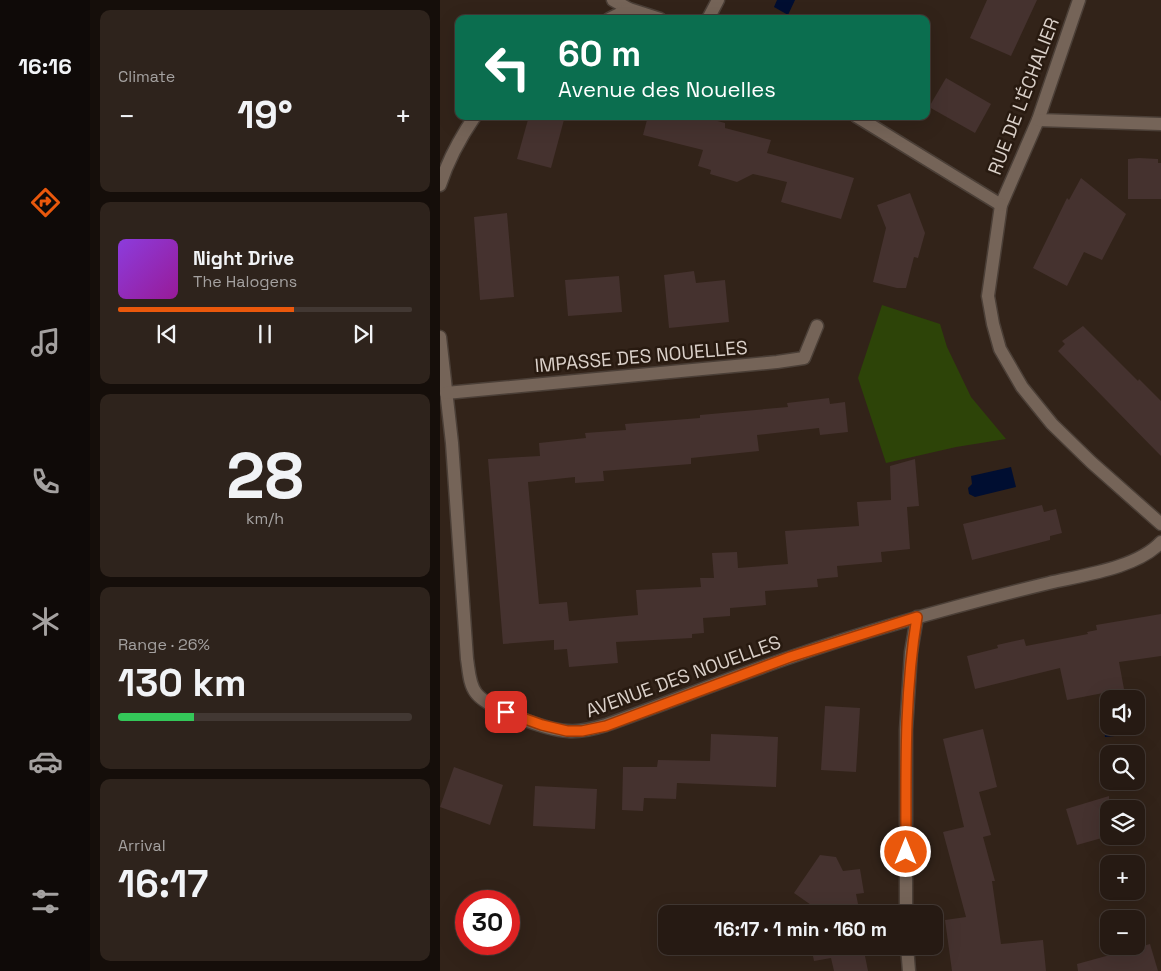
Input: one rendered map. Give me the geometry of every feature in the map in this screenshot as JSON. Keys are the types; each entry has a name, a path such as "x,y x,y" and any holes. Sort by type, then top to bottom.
{"street":[{"path":"613,0 629,9 648,15"},
{"path":"710,15 718,0"},
{"name":"RUE DE L'ÉCHALIER","path":"1079,0 1038,120 1002,205 988,296 1000,349 1022,388 1052,424 1091,462 1161,524"},
{"path":"617,15 629,9"},
{"path":"440,185 457,144 472,120"},
{"path":"863,120 1002,205"},
{"path":"1038,120 1161,124"},
{"name":"IMPASSE DES NOUELLES","path":"446,393 804,358 817,326"},
{"name":"AVENUE DES NOUELLES","path":"440,337 452,453 470,680 474,691 490,705 555,729 582,731 606,726 790,657 917,617 1100,571 1137,559 1161,542"},
{"path":"906,905 906,730 911,652 917,617"},
{"path":"907,955 908,971"}],"green space":[{"path":"882,305 940,324 947,347 971,397 1006,439 956,447 886,463 858,378"}],"water":[{"path":"777,0 795,0 788,15 774,7"},
{"path":"1011,467 1016,487 975,497 969,494 968,488 972,484 971,476"},
{"path":"1105,735 1124,735 1105,737"}],"building":[{"path":"987,0 1037,0 1011,56 970,38"},
{"path":"946,78 991,104 975,133 930,108"},
{"path":"528,120 564,120 551,168 517,159"},
{"path":"647,120 714,120 725,123 725,128 771,140 767,153 854,178 841,219 781,202 787,182 753,174 737,182 710,174 711,170 698,166 703,150 643,135"},
{"path":"1128,159 1158,159 1158,163 1161,163 1161,199 1128,199"},
{"path":"1081,178 1126,214 1102,260 1084,252 1067,286 1033,268 1067,198 1069,200"},
{"path":"910,193 925,233 918,258 914,257 906,288 897,288 873,282 886,228 877,205"},
{"path":"507,213 514,297 480,300 474,217"},
{"path":"694,271 696,283 725,280 729,322 669,328 664,275"},
{"path":"619,276 622,312 568,316 565,280"},
{"path":"1083,326 1138,381 1139,379 1161,401 1161,456 1058,351 1065,344 1062,341"},
{"path":"829,398 830,404 845,402 848,432 820,435 819,428 757,435 759,451 691,458 691,464 603,471 604,481 575,483 575,477 528,482 539,604 567,602 569,621 638,615 636,590 701,587 700,578 714,578 712,553 737,552 738,568 788,564 785,531 859,526 857,502 891,500 890,466 915,459 919,506 907,507 910,549 881,552 882,562 837,566 838,577 817,579 818,587 765,591 766,605 730,608 730,616 703,618 704,633 692,634 692,638 616,642 618,663 569,667 567,649 554,650 554,640 503,644 488,459 540,456 539,443 586,438 585,433 626,430 625,424 700,418 700,415 788,407 787,403"},
{"path":"1042,505 1044,512 1056,509 1062,533 1050,536 1050,540 972,560 963,524"},
{"path":"1161,614 1161,656 1119,662 1124,689 1100,690 1100,694 1067,700 1060,668 975,689 967,656 998,648 997,645 1024,639 1026,646 1088,634 1087,632 1097,630 1096,625"},
{"path":"825,706 860,708 856,772 821,770"},
{"path":"983,729 997,787 979,792 991,835 983,837 995,881 992,881 1001,944 1043,940 1046,971 952,971 945,920 966,917 943,832 964,827 943,739"},
{"path":"711,734 778,737 776,787 677,783 676,799 644,798 643,811 622,810 623,767 657,767 658,760 710,761"},
{"path":"454,767 503,785 490,825 440,807"},
{"path":"535,786 597,789 595,829 533,826"},
{"path":"1109,796 1109,800 1100,800 1100,839 1077,845 1066,809"},
{"path":"820,855 836,857 843,871 860,869 864,893 856,894 858,905 811,905 794,893"},
{"path":"1150,944 1158,971 1078,971 1077,964 1110,955 1145,955 1145,945"},
{"path":"813,955 865,955 868,971 834,971 831,958 814,961"}],"route":[{"path":"506,712 555,729 567,731 582,731 606,726 790,657 917,617 911,652 906,730 906,852"}]}
